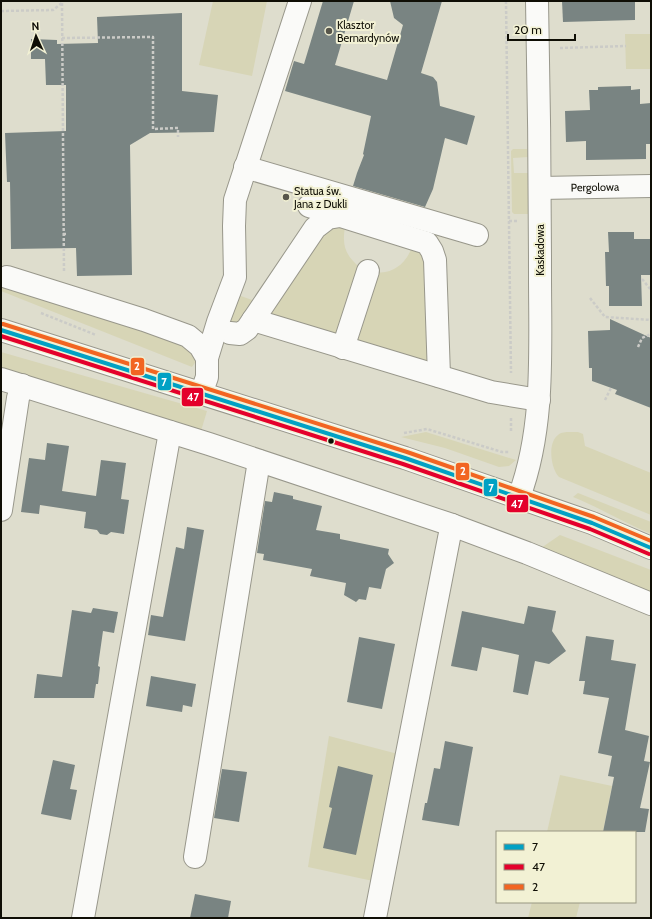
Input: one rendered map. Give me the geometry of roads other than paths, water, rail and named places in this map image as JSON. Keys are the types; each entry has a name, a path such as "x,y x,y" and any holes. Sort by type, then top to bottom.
{"street":[{"path":"201,394 207,377 207,358 218,322 235,277 235,200 300,1"},
{"name":"Kaskadowa","path":"519,497 527,478 532,458 539,400 540,188 537,1"},
{"path":"245,167 312,197 340,216 427,243 435,260 438,376"},
{"name":"Pergolowa","path":"540,188 651,186"},
{"path":"312,197 477,235"},
{"path":"293,259 312,197"},
{"path":"230,333 243,333 315,228 328,218 340,216"},
{"path":"344,348 368,271"},
{"path":"7,277 144,320 188,336 200,346 207,358"},
{"path":"253,320 476,387 511,396 539,400"},
{"path":"1,330 398,456 592,523 651,548"},
{"path":"1,379 170,432 452,525 527,552 651,604"},
{"path":"1,510 18,398 22,385"},
{"path":"83,918 170,432"},
{"path":"196,857 259,461"},
{"path":"375,918 452,525"}],"place":[{"name":"Klasztor Bernardynów","path":"329,31"},
{"name":"Statua św. Jana z Dukli","path":"286,197"}]}
